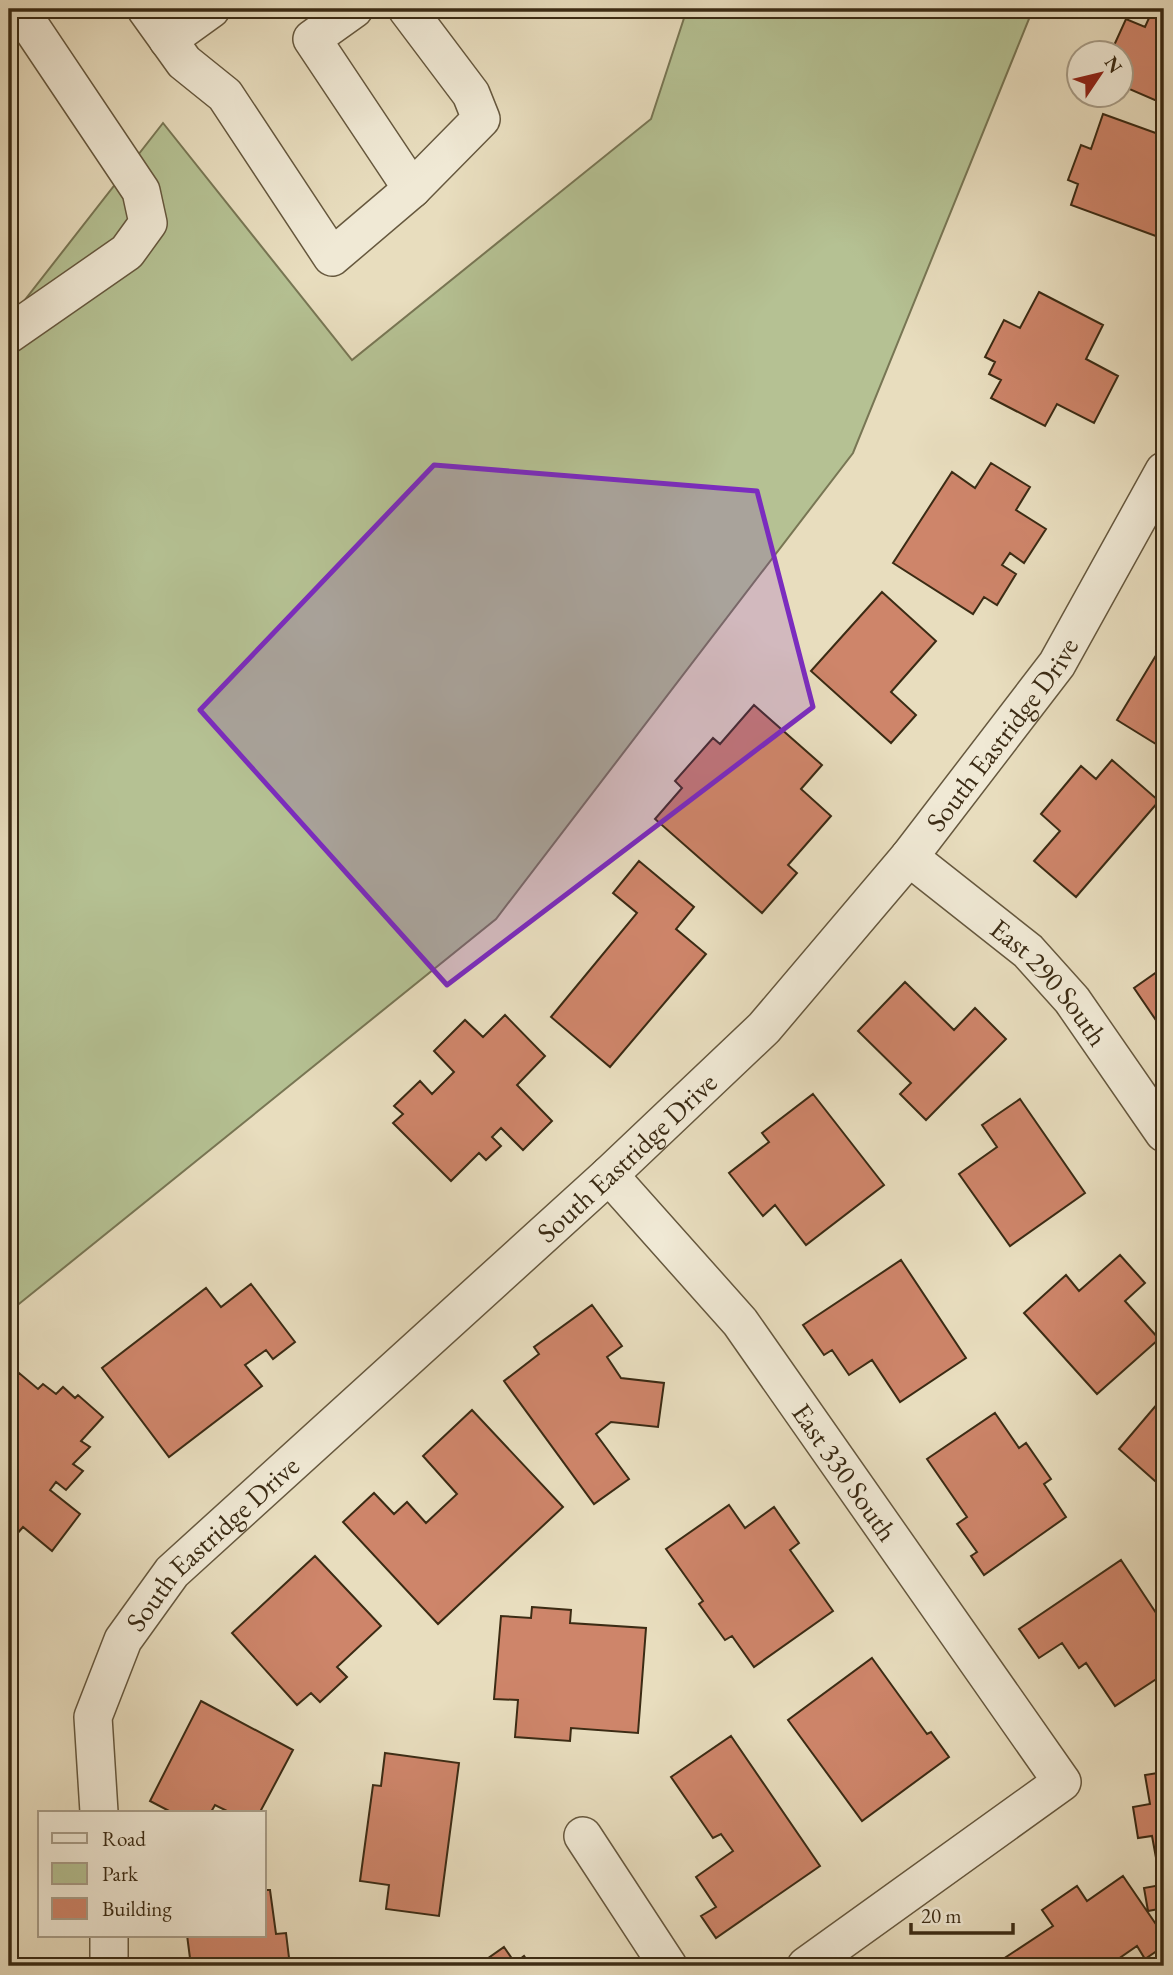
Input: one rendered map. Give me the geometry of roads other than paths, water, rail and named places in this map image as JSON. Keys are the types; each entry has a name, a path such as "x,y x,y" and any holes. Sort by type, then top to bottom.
{"street":[{"path":"146,9 184,62 225,95 332,257 412,189 481,119 471,94 407,9"},
{"path":"168,40 211,9"},
{"path":"354,9 312,39 412,189"},
{"path":"9,334 127,252 148,223 141,191 18,20"},
{"name":"South Eastridge Drive","path":"99,1811 93,1717 123,1640 172,1572 609,1175 764,1028 909,858 1057,664 1164,471"},
{"name":"East 290 South","path":"909,858 1028,951 1072,1000 1164,1133"},
{"name":"East 330 South","path":"609,1175 740,1322 1062,1782 806,1966"},
{"path":"583,1836 668,1966"},
{"path":"109,1937 109,1966"}]}
